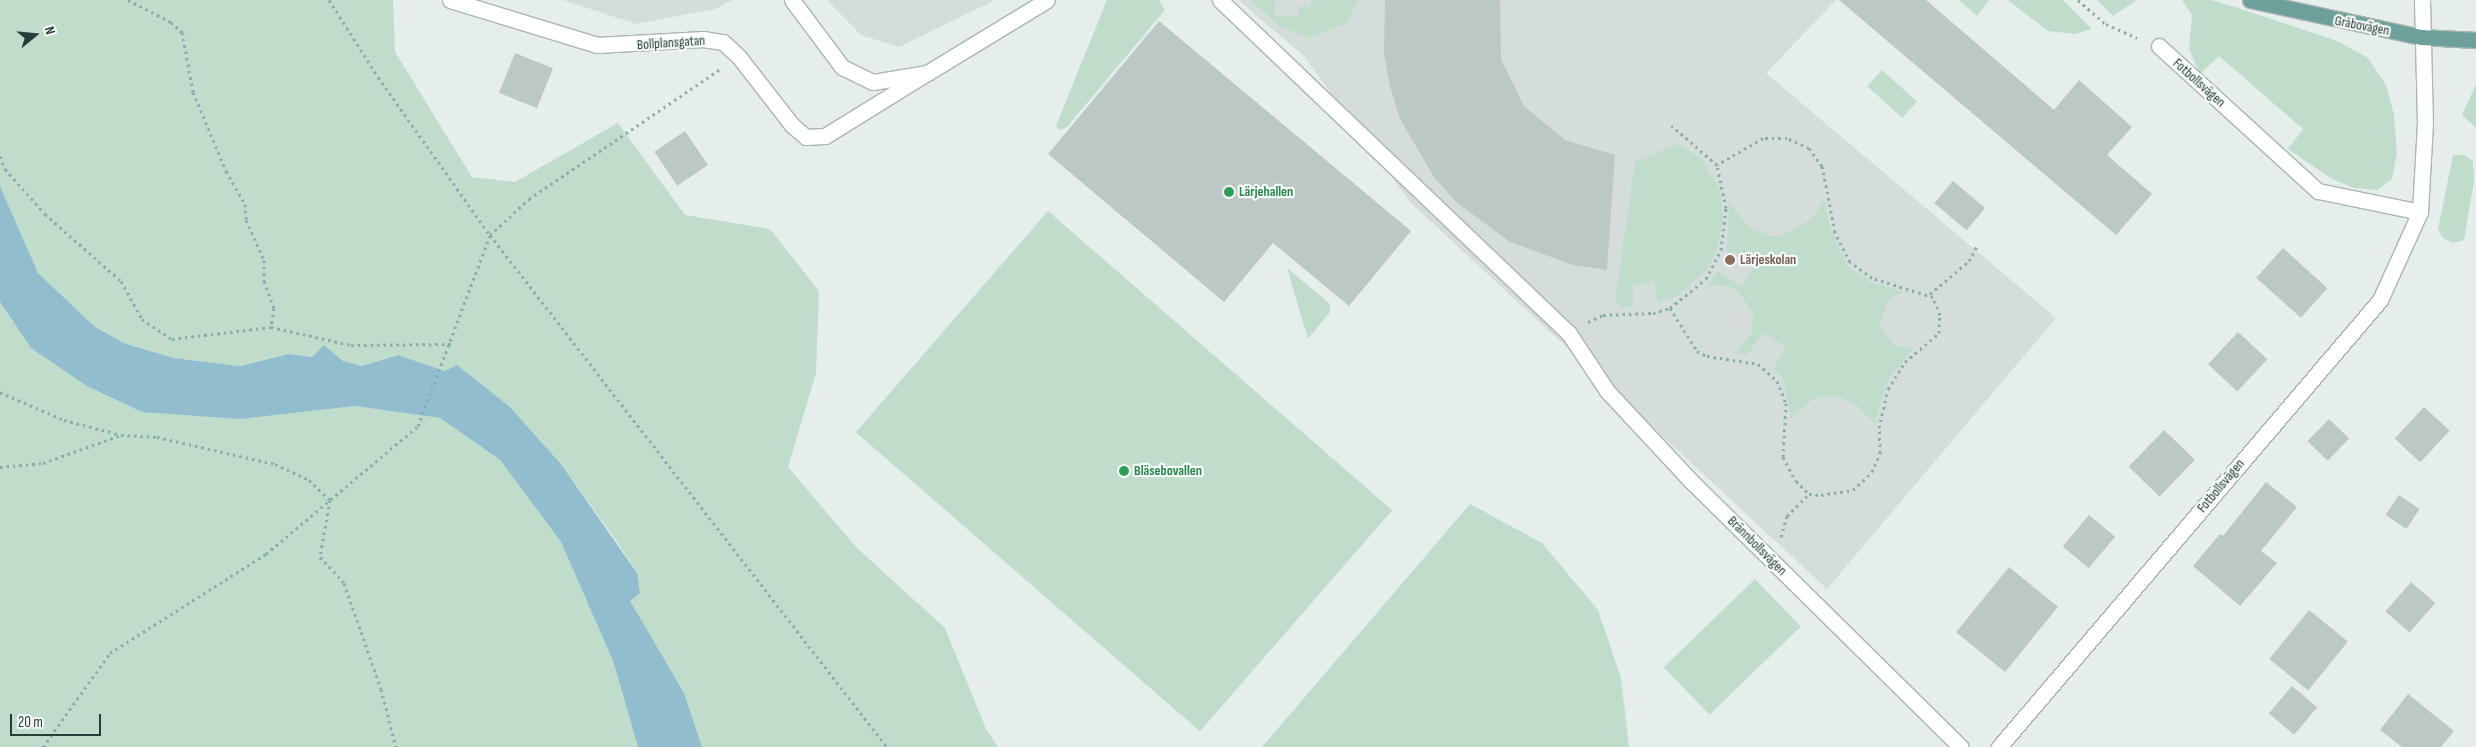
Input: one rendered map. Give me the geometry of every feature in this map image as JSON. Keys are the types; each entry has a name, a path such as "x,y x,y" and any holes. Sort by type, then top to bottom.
{"main road":[{"name":"Gråbovägen","path":"2250,0 2421,37 2476,40"}],"street":[{"name":"Bollplansgatan","path":"450,0 597,45 703,39 722,42 740,57 792,125 806,137 825,136 1047,0"},
{"name":"Bollplansgatan","path":"792,0 842,67 873,82 927,73"},
{"name":"Brännbollsvägen","path":"1220,0 1568,332 1607,391 1821,610 1961,747"},
{"name":"Fotbollsvägen","path":"1999,747 2380,300 2420,212 2426,124 2421,37 2422,0"},
{"name":"Fotbollsvägen","path":"2159,46 2318,190 2420,212"}],"path":[{"path":"128,0 171,22 182,32 193,92 226,171 246,204 246,220 264,260 264,281 274,308 270,327"},
{"path":"329,0 378,77 490,235 887,747"},
{"path":"2078,0 2119,32 2159,46"},
{"path":"43,747 110,653 266,554 418,426 451,344 490,235 529,200 671,100 740,57"},
{"path":"1568,332 1603,315 1653,313 1670,308 1706,279 1721,250 1726,208 1717,165 1672,126"},
{"path":"1670,308 1697,351 1707,356 1758,364 1777,381 1786,403 1783,457 1796,481 1809,494 1840,495 1853,490 1865,481 1878,462 1880,419 1888,389 1905,362 1939,333 1940,315 1930,294 1872,278 1850,262 1836,232 1822,166 1809,148 1787,138 1763,138 1717,165"},
{"path":"0,156 5,169 45,214 121,281 142,319 172,339 270,327 351,345 451,344"},
{"path":"1930,294 1969,261 1977,246"},
{"path":"0,392 64,420 121,435 157,437 275,464 309,480 330,500"},
{"path":"0,467 43,463 121,435"},
{"path":"1773,561 1787,516 1809,494"},
{"path":"330,500 320,557 344,583 381,689 396,747"}],"shaded area":[{"path":"563,0 733,0 715,9 636,24"},
{"path":"827,0 995,0 899,47 861,35"},
{"name":"Lärjeskolan","path":"1238,0 1836,0 1766,73 2056,318 1827,589 1410,202 1304,56"}],"green space":[{"path":"0,0 393,0 395,52 472,177 515,182 618,123 685,215 770,229 819,291 816,373 788,467 857,548 945,628 986,729 998,747 702,747 684,693 629,601 637,573 561,464 510,407 457,366 445,371 398,355 362,366 343,361 324,345 312,357 289,354 240,366 174,358 126,344 95,327 38,273 0,186"},
{"path":"1107,0 1159,0 1165,10 1067,127 1060,130 1056,126"},
{"path":"1249,0 1276,0 1274,15 1298,16 1299,6 1311,7 1311,0 1359,0 1346,24 1309,38 1282,27"},
{"path":"1959,0 1989,0 1977,16"},
{"path":"2008,0 2063,0 2092,29 2075,34 2048,31"},
{"path":"2097,0 2137,0 2113,16"},
{"path":"2182,0 2211,0 2238,8 2337,41 2368,58 2386,85 2394,115 2397,154 2392,179 2377,190 2354,188 2332,179 2288,149 2303,129 2219,56 2201,73 2199,72 2189,49 2192,15"},
{"path":"1882,70 1917,101 1902,118 1867,86"},
{"path":"2476,84 2476,128 2462,115"},
{"path":"1676,144 1700,157 1720,189 1723,219 1717,249 1707,270 1675,297 1658,302 1654,282 1633,285 1633,307 1620,307 1615,300 1635,162"},
{"path":"2453,155 2465,155 2473,161 2474,182 2464,240 2453,243 2443,238 2438,229"},
{"path":"1824,200 1830,227 1847,265 1870,282 1903,291 1889,300 1879,324 1894,346 1914,348 1888,379 1875,424 1858,406 1838,396 1816,397 1791,417 1783,378 1773,369 1786,347 1763,333 1747,355 1734,353 1752,334 1753,312 1737,290 1723,285 1707,286 1718,271 1742,287 1754,265 1727,251 1729,202 1748,227 1769,236 1782,236 1814,217"},
{"name":"Bläsebovallen","path":"1048,211 1392,510 1200,731 856,432"},
{"path":"1287,268 1330,304 1330,312 1308,339"},
{"path":"0,302 31,348 240,419 355,406 440,418 500,460 561,542 613,661 638,747 0,747"},
{"path":"1470,504 1542,543 1598,610 1621,678 1629,747 1262,747"},
{"path":"1755,579 1801,626 1709,715 1664,667"}],"water":[{"path":"0,186 38,273 95,327 126,344 174,358 240,366 289,354 312,357 324,345 343,361 362,366 398,355 445,371 457,365 510,407 561,464 637,573 640,593 630,601 684,693 702,747 638,747 613,661 561,542 500,460 440,418 355,406 240,419 142,412 87,386 31,348 0,302"}],"building":[{"path":"1385,0 1500,0 1501,59 1524,106 1565,140 1615,155 1607,270 1573,265 1510,242 1456,202 1434,177 1400,119 1390,86 1384,53"},
{"path":"1839,0 1926,0 2054,110 2079,80 2132,127 2107,155 2152,194 2116,235"},
{"name":"Lärjehallen","path":"1159,21 1411,231 1349,306 1273,243 1224,302 1048,154"},
{"path":"515,53 553,68 537,108 499,93"},
{"path":"685,131 708,165 677,186 654,152"},
{"path":"1953,181 1985,208 1967,230 1934,203"},
{"path":"2283,248 2328,288 2301,318 2256,278"},
{"path":"2238,332 2267,359 2237,391 2208,364"},
{"path":"2424,407 2450,431 2420,462 2395,438"},
{"path":"2329,419 2349,438 2328,461 2307,441"},
{"path":"2164,430 2195,460 2160,497 2129,467"},
{"path":"2266,482 2297,507 2261,551 2277,563 2240,606 2193,566 2220,534 2223,536"},
{"path":"2399,495 2420,509 2406,529 2386,515"},
{"path":"2089,515 2115,537 2089,568 2063,546"},
{"path":"2009,567 2058,607 2005,672 1956,632"},
{"path":"2411,582 2435,603 2410,632 2385,611"},
{"path":"2309,610 2348,641 2308,690 2269,659"},
{"path":"2292,686 2317,707 2294,735 2269,714"},
{"path":"2408,694 2454,731 2441,747 2402,747 2380,730"}],"place":[{"name":"Lärjehallen","path":"1229,192"},
{"name":"Lärjeskolan","path":"1730,260"},
{"name":"Bläsebovallen","path":"1124,471"}]}
